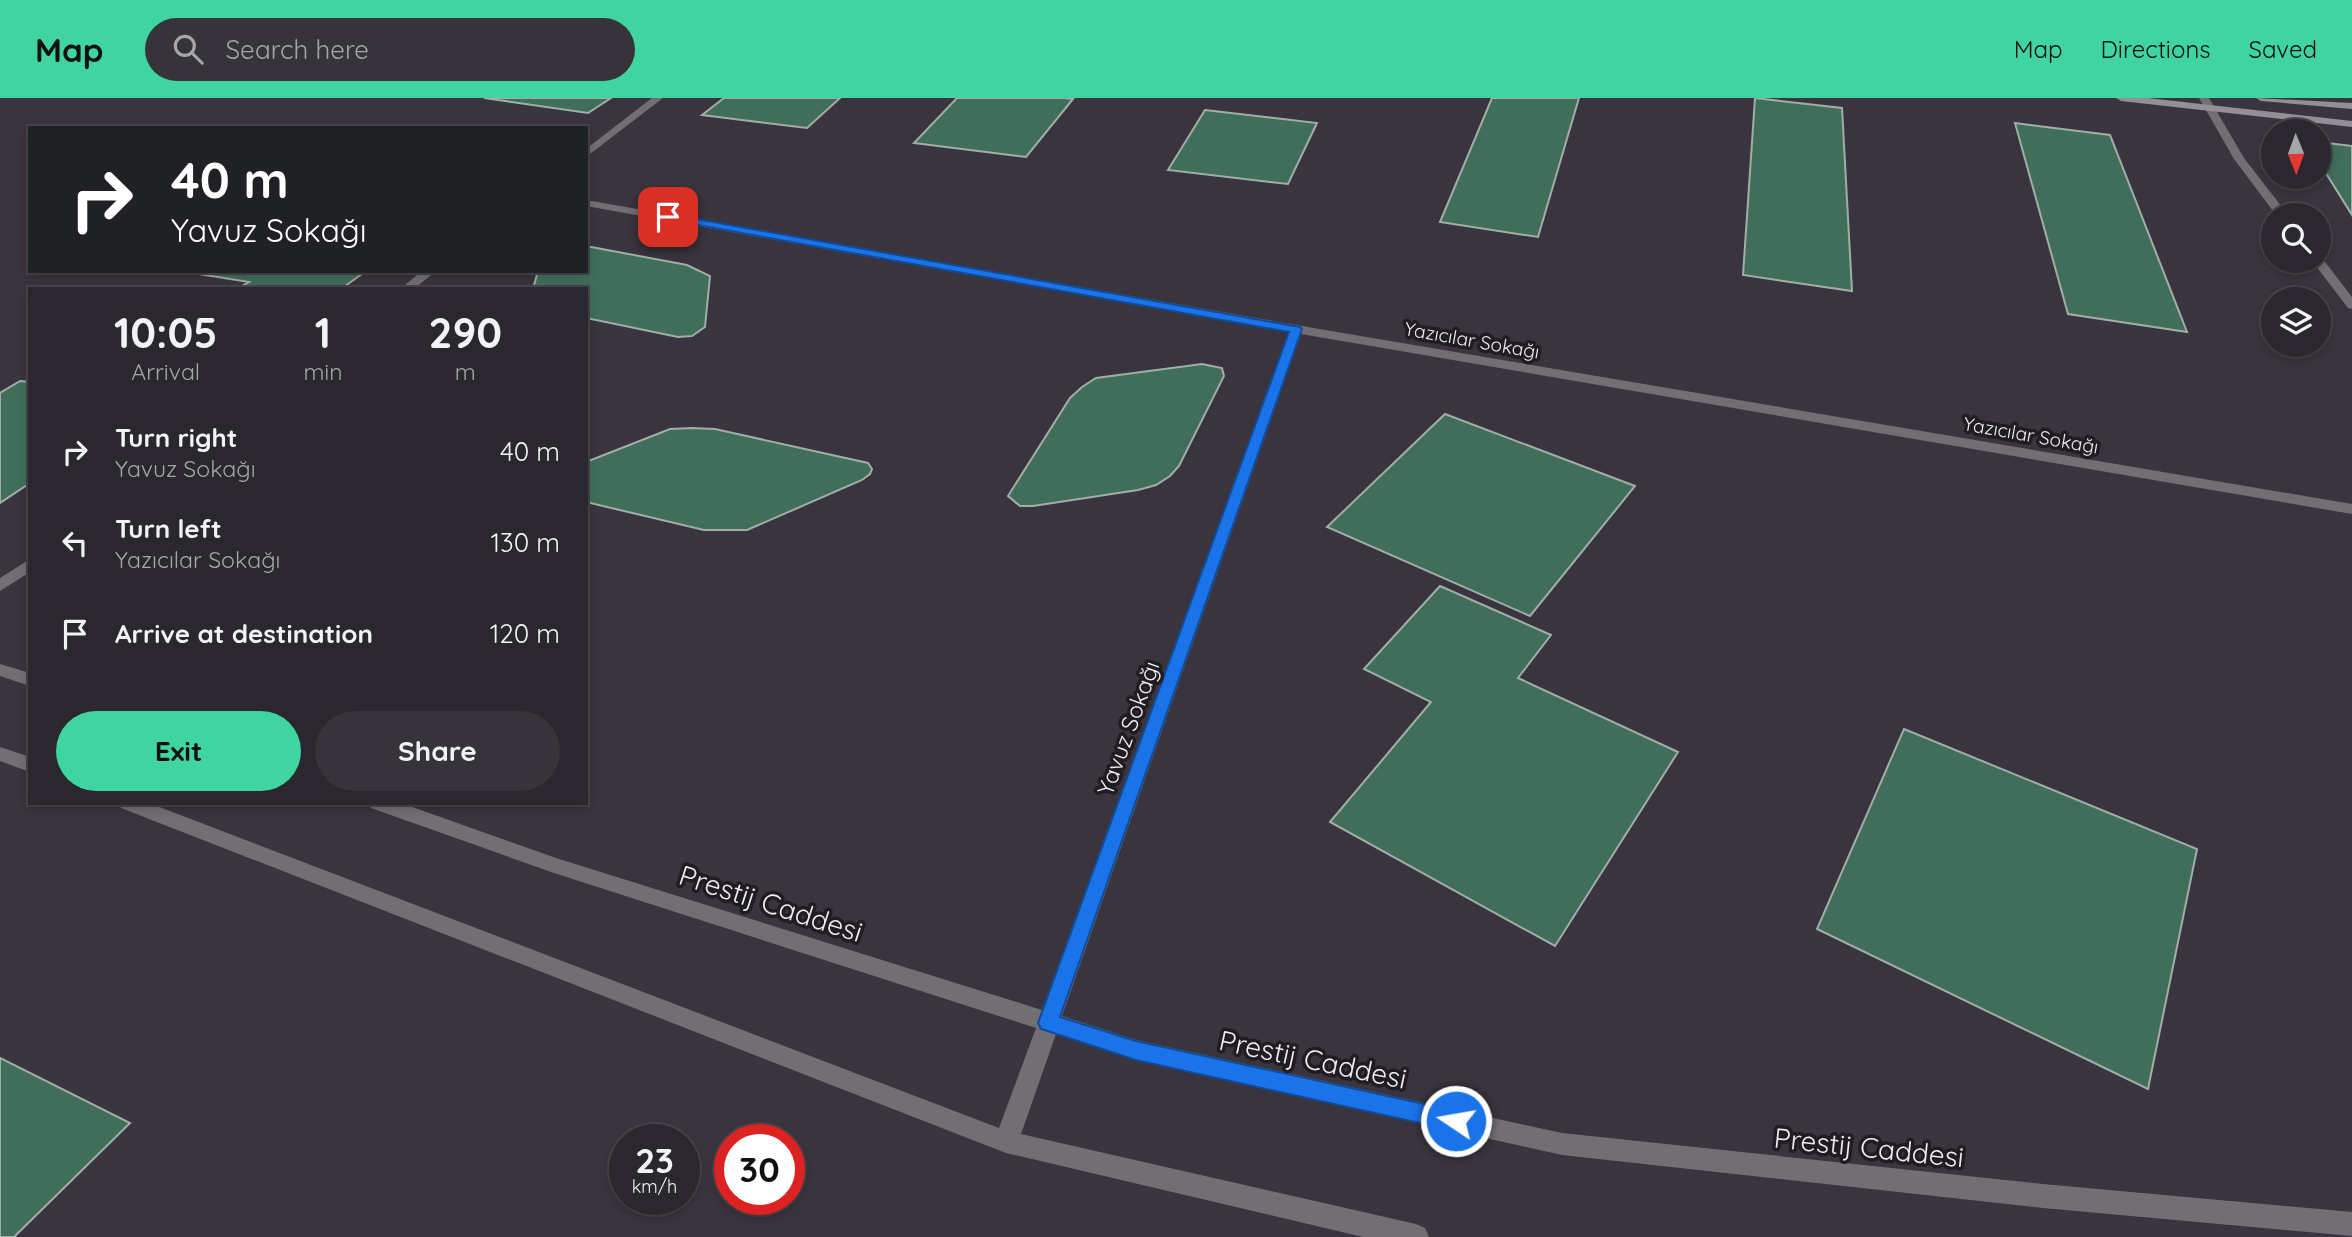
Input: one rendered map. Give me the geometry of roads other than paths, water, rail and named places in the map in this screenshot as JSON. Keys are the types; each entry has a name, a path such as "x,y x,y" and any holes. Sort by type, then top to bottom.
{"main road":[{"path":"2121,98 2207,104 2352,124"},
{"path":"2261,98 2352,106"}],"street":[{"path":"588,152 658,98"},
{"path":"2207,104 2239,159 2273,203"},
{"name":"Yazıcılar Sokağı","path":"588,203 1296,329 2352,509"},
{"path":"409,287 427,273"},
{"path":"2327,273 2352,305"},
{"name":"Yavuz Sokağı","path":"1006,1142 1296,329"},
{"path":"0,586 28,565"},
{"path":"0,670 28,679"},
{"path":"0,754 28,764"},
{"path":"133,805 1006,1142 1416,1237"},
{"name":"Prestij Caddesi","path":"384,805 554,865 1136,1051 1562,1144 2043,1196 2352,1224"}]}
